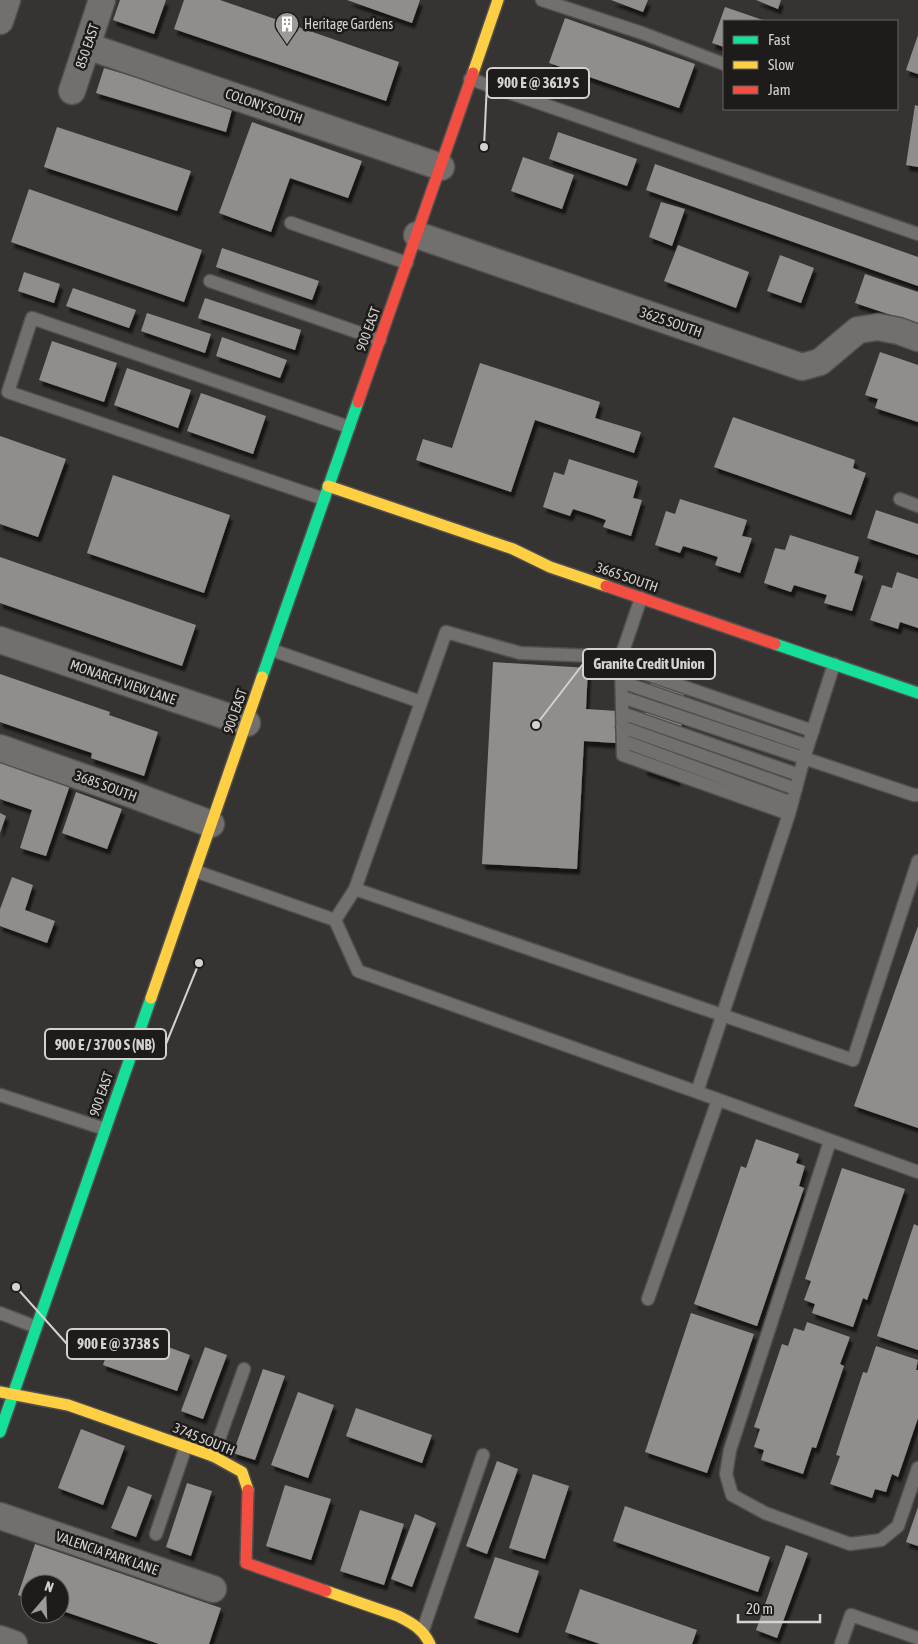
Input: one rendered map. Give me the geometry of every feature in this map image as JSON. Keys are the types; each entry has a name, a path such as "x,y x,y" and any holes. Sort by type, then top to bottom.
{"main road":[{"name":"900 EAST","path":"0,1432 498,0"},
{"name":"3665 SOUTH","path":"328,486 513,549 550,566 641,598 918,693"},
{"name":"3745 SOUTH","path":"0,1392 68,1406 213,1456 238,1469 246,1477 249,1492 246,1563 398,1616 423,1630"},
{"path":"423,1630 430,1644"}],"street":[{"path":"0,21 7,0"},
{"name":"850 EAST","path":"72,91 102,0"},
{"name":"COLONY SOUTH","path":"87,46 441,167"},
{"name":"3625 SOUTH","path":"417,235 802,367 820,362 858,330 878,327 918,338"},
{"name":"MONARCH VIEW LANE","path":"0,640 247,723"},
{"name":"3685 SOUTH","path":"0,748 211,824"},
{"name":"VALENCIA PARK LANE","path":"0,1516 213,1589"},
{"path":"0,1639 14,1644"}],"lane":[{"path":"542,0 723,64"},
{"path":"470,79 918,234"},
{"path":"292,223 407,263"},
{"path":"210,281 380,340"},
{"path":"324,499 8,392 32,318 349,427"},
{"path":"900,499 918,506"},
{"path":"641,598 621,657 622,741 790,809"},
{"path":"335,920 355,889 446,632 520,653 621,657 646,674 813,731"},
{"path":"272,650 421,702"},
{"path":"697,1092 790,809 834,664"},
{"path":"622,682 918,795"},
{"path":"622,697 806,752"},
{"path":"622,713 799,775"},
{"path":"622,727 796,789"},
{"path":"355,889 853,1060 918,861"},
{"path":"195,871 335,920 358,971 918,1172"},
{"path":"0,1095 105,1129"},
{"path":"648,1299 718,1100"},
{"path":"830,1141 730,1450 726,1474 732,1495 765,1513 850,1544 881,1540 898,1526 918,1468"},
{"path":"0,1313 36,1327"},
{"path":"213,1456 244,1369"},
{"path":"156,1534 186,1446"},
{"path":"423,1630 483,1455"},
{"path":"841,1644 851,1615 918,1638"}],"building":[{"path":"120,0 166,0 154,34 113,20"},
{"name":"Heritage Gardens","path":"184,0 220,0 399,62 386,101 174,29"},
{"name":"Heritage Gardens","path":"347,0 420,0 412,23"},
{"path":"611,0 648,0 643,12"},
{"path":"756,0 781,0 778,9"},
{"path":"725,7 763,20 723,20 723,47 712,43"},
{"path":"565,18 695,64 679,108 549,63"},
{"path":"918,35 918,74 906,70"},
{"path":"104,68 233,106 226,132 96,93"},
{"path":"915,105 918,106 918,167 906,165"},
{"path":"252,122 362,161 348,198 290,178 271,232 219,213"},
{"path":"57,127 191,171 177,211 44,167"},
{"path":"558,132 637,159 627,186 549,159"},
{"path":"523,157 574,175 562,209 511,191"},
{"path":"655,164 918,257 918,286 646,190"},
{"path":"29,189 202,250 184,302 11,242"},
{"path":"661,202 685,209 672,246 649,237"},
{"path":"678,245 749,272 736,308 664,281"},
{"path":"222,248 319,281 312,300 216,267"},
{"path":"780,255 814,268 801,303 767,291"},
{"path":"24,272 60,284 54,303 18,291"},
{"path":"865,274 918,292 918,324 855,303"},
{"path":"73,288 136,310 129,328 66,306"},
{"path":"205,298 301,330 295,350 198,318"},
{"path":"147,313 211,334 205,353 141,331"},
{"path":"222,337 287,360 280,378 216,356"},
{"path":"52,341 117,363 104,402 39,380"},
{"path":"880,352 918,365 918,422 875,408 878,399 865,395"},
{"path":"480,363 600,402 595,418 641,432 634,453 535,420 511,492 416,460 423,439 452,448"},
{"path":"127,368 191,390 178,428 114,405"},
{"path":"201,393 266,416 253,454 187,431"},
{"path":"733,417 855,460 853,468 866,473 851,515 714,467"},
{"path":"0,436 66,459 38,537 0,524"},
{"path":"569,459 638,481 633,498 642,500 631,536 603,527 606,520 589,514 573,509 570,516 543,507 554,472 564,475"},
{"path":"113,475 230,515 204,593 87,553"},
{"path":"680,499 747,520 742,536 752,538 740,573 715,565 718,557 700,551 683,546 680,553 655,545 666,511 675,514"},
{"path":"876,510 918,524 918,555 867,538"},
{"path":"790,535 859,557 854,573 863,576 852,611 824,603 827,595 794,585 791,592 764,583 775,548 785,550"},
{"path":"0,557 196,625 182,666 0,603"},
{"path":"897,572 918,579 918,628 900,622 898,629 870,620 882,585 892,588"},
{"path":"493,662 588,668 586,709 648,713 651,681 684,692 677,781 644,770 647,745 584,741 577,869 482,864"},
{"path":"0,674 110,712 109,715 158,732 144,776 91,758 92,753 0,722"},
{"path":"0,762 70,785 46,856 20,848 32,810 0,799"},
{"path":"76,792 122,809 107,849 62,833"},
{"path":"0,813 6,816 0,833"},
{"path":"12,877 33,885 25,910 55,921 47,943 0,926 0,909"},
{"path":"918,926 918,1128 854,1106"},
{"path":"756,1139 799,1154 796,1163 805,1166 799,1186 804,1188 757,1326 694,1304 741,1166 746,1168"},
{"path":"842,1168 905,1189 867,1300 863,1298 853,1327 812,1313 815,1304 804,1300 811,1281 805,1279"},
{"path":"914,1224 918,1226 918,1350 877,1336"},
{"path":"691,1313 754,1334 707,1473 645,1452"},
{"path":"807,1322 850,1337 840,1364 844,1366 816,1448 812,1447 803,1474 761,1460 764,1450 754,1447 760,1429 754,1427 782,1344 788,1346 794,1328 804,1331"},
{"path":"116,1328 190,1355 177,1391 103,1365"},
{"path":"876,1346 918,1360 916,1370 918,1370 918,1418 898,1477 892,1474 886,1492 875,1489 872,1498 830,1484 840,1456 836,1455 863,1372 867,1373"},
{"path":"205,1347 227,1355 203,1419 181,1411"},
{"path":"263,1369 285,1376 255,1460 233,1453"},
{"path":"298,1392 334,1405 308,1478 271,1465"},
{"path":"356,1408 432,1435 422,1463 346,1436"},
{"path":"81,1429 125,1446 103,1505 58,1488"},
{"path":"497,1461 518,1469 487,1554 466,1546"},
{"path":"533,1474 569,1486 545,1559 509,1548"},
{"path":"187,1483 212,1491 191,1556 166,1547"},
{"path":"285,1485 331,1499 311,1560 266,1546"},
{"path":"128,1486 152,1495 136,1537 111,1528"},
{"path":"625,1506 770,1557 758,1592 613,1541"},
{"path":"918,1507 918,1546 906,1542"},
{"path":"360,1510 404,1524 384,1585 340,1571"},
{"path":"415,1514 436,1523 412,1587 391,1579"},
{"path":"35,1544 221,1608 209,1644 159,1644 70,1613 70,1574 25,1574"},
{"path":"786,1545 808,1553 777,1638 756,1630"},
{"path":"495,1557 539,1571 518,1633 474,1618"},
{"path":"580,1589 697,1630 692,1644 600,1644 565,1632"}],"traffic: fast":[{"path":"262,677 358,402"},
{"path":"775,644 918,693"},
{"path":"0,1432 151,998"}],"traffic: slow":[{"path":"473,73 498,0"},
{"path":"328,486 513,549 550,567 606,586"},
{"path":"151,998 262,677"},
{"path":"0,1392 68,1405 213,1456 242,1472 248,1490"},
{"path":"326,1591 398,1616 420,1630 430,1644"}],"traffic: jam":[{"path":"358,402 473,73"},
{"path":"606,586 775,644"},
{"path":"248,1490 246,1563 326,1591"}],"place":[{"name":"Heritage Gardens","path":"287,45"},
{"name":"900 E @ 3619 S","path":"484,147"},
{"name":"Granite Credit Union","path":"536,725"},
{"name":"900 E / 3700 S (NB)","path":"199,963"},
{"name":"900 E @ 3738 S","path":"16,1287"}]}
